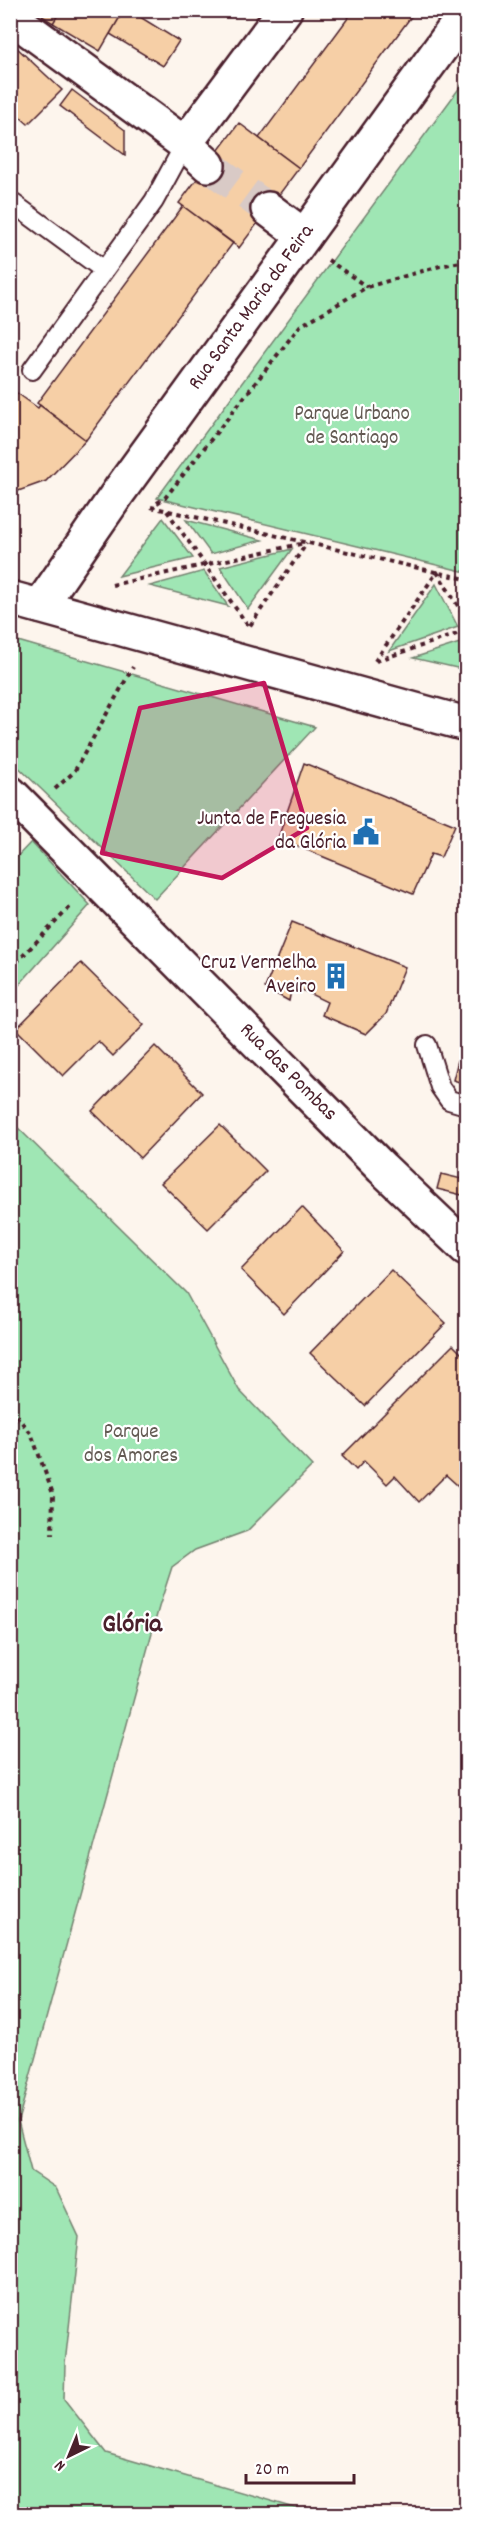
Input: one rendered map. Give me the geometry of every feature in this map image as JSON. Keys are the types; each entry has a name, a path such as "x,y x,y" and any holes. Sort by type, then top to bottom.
{"street":[{"path":"10,16 196,155 285,10"},
{"name":"Rua Santa Maria da Feira","path":"25,602 85,538 466,13"},
{"path":"268,209 304,236"},
{"path":"25,602 466,724"},
{"name":"Rua das Pombas","path":"10,794 373,1159 466,1248"}],"lane":[{"path":"32,370 154,201 196,155"},
{"path":"10,201 104,270"},
{"path":"427,1045 440,1087 449,1100 466,1105"}],"path":[{"path":"304,236 324,257 367,287"},
{"path":"466,261 367,287 300,326 165,498 150,507 466,579"},
{"path":"167,511 249,627 307,543"},
{"path":"112,585 307,543"},
{"path":"437,572 466,619"},
{"path":"437,572 375,661 466,632"},
{"path":"47,829 55,788 74,772 135,664"},
{"path":"10,969 97,879"},
{"path":"10,1409 31,1433 53,1494 52,1535"},
{"path":"463,2514 464,2484 466,2484"},
{"path":"10,2508 48,2514"}],"highlighted area":[{"path":"264,683 307,828 222,878 102,853 140,708"}],"green space":[{"name":"Parque Urbano de Santiago","path":"466,79 466,572 157,498"},
{"path":"163,518 193,558 119,576"},
{"path":"186,520 262,540 211,554"},
{"path":"292,549 248,609 220,567"},
{"path":"204,571 228,606 150,586"},
{"path":"436,584 458,627 389,651"},
{"path":"11,639 315,727 155,899 11,760"},
{"path":"466,641 466,670 413,658"},
{"path":"31,842 90,905 11,994 11,863"},
{"name":"Parque dos Amores","path":"11,1121 186,1293 239,1390 312,1466 247,1531 195,1550 172,1567 159,1607 18,2121 31,2171 56,2188 79,2237 65,2364 64,2399 106,2453 295,2508 341,2514 11,2514"}],"building":[{"path":"45,10 61,10 53,23 42,16"},
{"path":"61,10 124,10 100,51 53,23"},
{"path":"124,10 129,10 179,41 163,66 110,34"},
{"path":"354,10 416,10 299,168 259,138"},
{"path":"15,46 62,90 28,124 10,108 10,50"},
{"path":"72,90 125,130 125,155 60,106"},
{"path":"239,123 299,168 239,248 179,203"},
{"path":"183,206 233,243 86,440 37,403"},
{"path":"10,388 38,408 40,405 86,440 46,481 10,494"},
{"name":"Junta de Freguesia da Glória","path":"304,763 455,825 441,857 431,854 413,894 278,838"},
{"name":"Cruz Vermelha Aveiro","path":"292,922 405,967 386,1014 366,1034 322,1015 327,1002 292,985 289,1001 265,988"},
{"path":"81,963 144,1025 113,1056 98,1041 63,1076 16,1029"},
{"path":"466,1029 466,1084 453,1080"},
{"path":"155,1046 202,1093 140,1158 92,1111"},
{"path":"220,1125 266,1171 208,1229 161,1183"},
{"path":"441,1174 466,1180 466,1196 437,1189"},
{"path":"302,1207 344,1251 284,1314 241,1270"},
{"path":"391,1270 446,1323 365,1406 310,1353"},
{"path":"453,1345 466,1358 466,1493 446,1475 419,1502 395,1476 387,1484 364,1461 356,1470 342,1456"}],"tunnel":[{"path":"208,165 268,209"}],"place":[{"name":"Junta de Freguesia da Glória","path":"366,832"},
{"name":"Cruz Vermelha Aveiro","path":"336,976"}],"district":[{"name":"Glória","path":"132,1625"}]}
